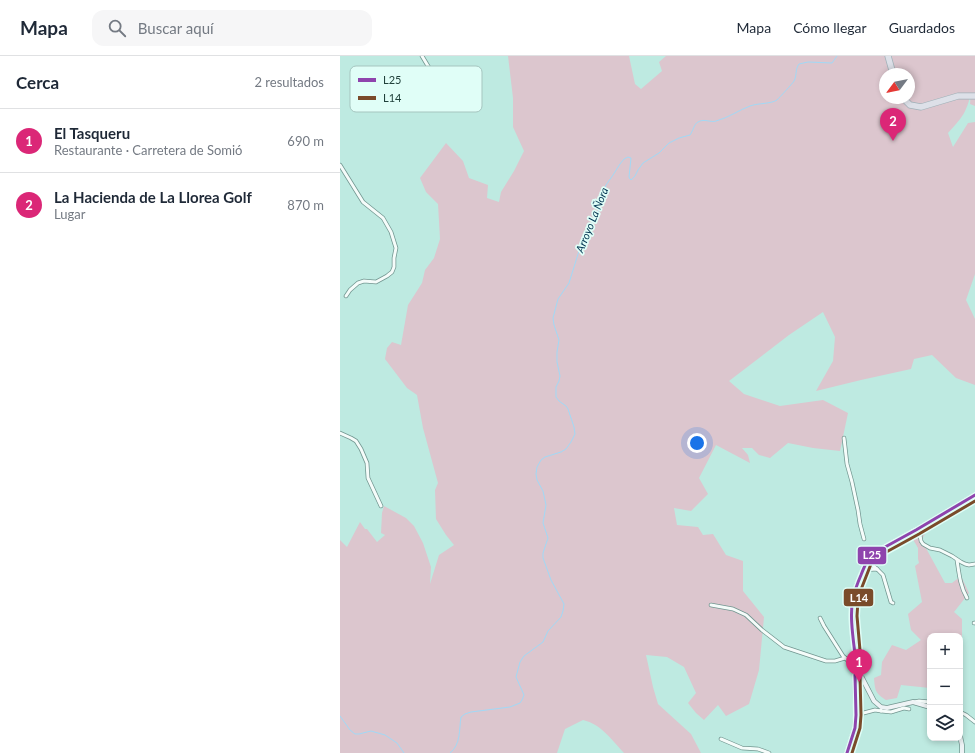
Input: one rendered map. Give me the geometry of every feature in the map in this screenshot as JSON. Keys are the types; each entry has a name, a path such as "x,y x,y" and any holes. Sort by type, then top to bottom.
{"highway":[{"path":"888,56 891,68"},
{"path":"909,104 921,107 958,96 975,96"}],"street":[{"path":"422,56 428,66"},
{"path":"340,165 363,202 383,218 391,232 396,248 392,272 376,282 364,281 358,283 346,296"},
{"path":"340,433 356,441 361,449 367,463 368,478 381,506"},
{"path":"844,438 847,464 864,539"},
{"path":"909,709 904,708 891,712 881,709 874,701 858,670 856,663 852,616 853,599 867,561 876,552 975,495"},
{"path":"928,523 927,528 920,535 923,544 930,548 940,550 969,565 975,564"},
{"path":"957,560 960,582 967,598"},
{"path":"867,561 883,575 891,602 893,604"},
{"path":"863,570 877,569"},
{"path":"711,605 732,610 746,616 784,647 826,661 834,662 845,658"},
{"path":"820,618 845,658 858,670"},
{"path":"847,753 855,728 855,675 858,670"},
{"path":"856,715 918,701 927,702"},
{"path":"913,702 927,706"},
{"path":"963,714 975,722"},
{"path":"721,739 742,748 768,753"},
{"path":"961,741 962,753"}],"shaded area":[{"path":"508,56 629,56 635,84 641,89 662,71 659,62 666,56 975,56 975,106 970,104 971,92 968,105 963,114 948,133 953,147 968,123 975,122 975,274 966,300 975,319 975,385 956,378 932,355 914,359 911,369 816,391 833,361 835,337 823,312 789,335 729,381 744,394 780,406 823,400 848,413 840,451 788,443 770,458 759,455 752,448 742,448 748,455 750,463 716,445 699,478 708,494 691,511 674,508 677,525 698,527 703,535 713,534 726,555 743,561 743,591 764,617 759,670 749,704 726,716 718,705 704,720 688,703 696,693 684,667 667,657 646,655 658,704 691,734 701,753 624,753 601,729 583,720 565,729 557,753 340,753 340,540 347,547 360,522 377,542 385,535 381,533 382,513 384,506 406,518 414,526 423,543 431,567 430,584 439,555 454,545 436,519 435,490 438,483 423,428 417,395 407,388 385,359 387,348 392,342 401,345 408,305 422,283 425,270 434,258 440,239 438,204 426,192 420,178 446,143 463,161 469,178 488,185 487,198 499,202 501,192 524,151 513,127 513,98"},
{"path":"925,528 925,534 922,539 945,583 952,583 961,576 969,593 954,612 962,619 962,633 927,633 927,688 901,685 897,698 886,700 878,693 874,682 874,678 881,675 882,662 892,645 906,650 921,640 911,630 908,614 922,602 915,566 919,563 918,548 911,536"}],"waterway":[{"name":"Arroyo La Ñora","path":"450,753 454,750 458,741 461,717 465,714 510,707 520,703 524,695 516,677 520,662 524,656 543,642 548,631 561,617 563,611 564,604 551,580 543,558 543,553 548,538 543,523 546,505 543,491 537,480 536,474 537,467 541,460 566,449 575,434 568,409 556,397 556,387 560,376 557,362 559,340 553,318 558,299 569,283 584,235 598,213 606,185 624,159 628,157 631,158 629,177 631,180 643,163 659,153 669,143 690,135 695,124 698,122 703,120 716,121 750,106 777,100 794,81 799,64 808,62 832,63 837,56"},
{"name":"Arroyo La Ñora","path":"340,716 350,730 355,734 371,731 385,735 397,743 404,753"}],"transit line":[{"name":"L25","path":"858,670 852,630 852,605 857,586 868,560 876,552 975,495"},
{"name":"L14","path":"852,753 860,728 860,676 863,670 857,616 858,600 871,564 879,556 975,501"},
{"name":"L25","path":"847,753 855,728 855,675 858,670"}],"place":[{"name":"La Hacienda de La Llorea Golf","path":"893,141"},
{"name":"El Tasqueru","path":"859,682"}]}
